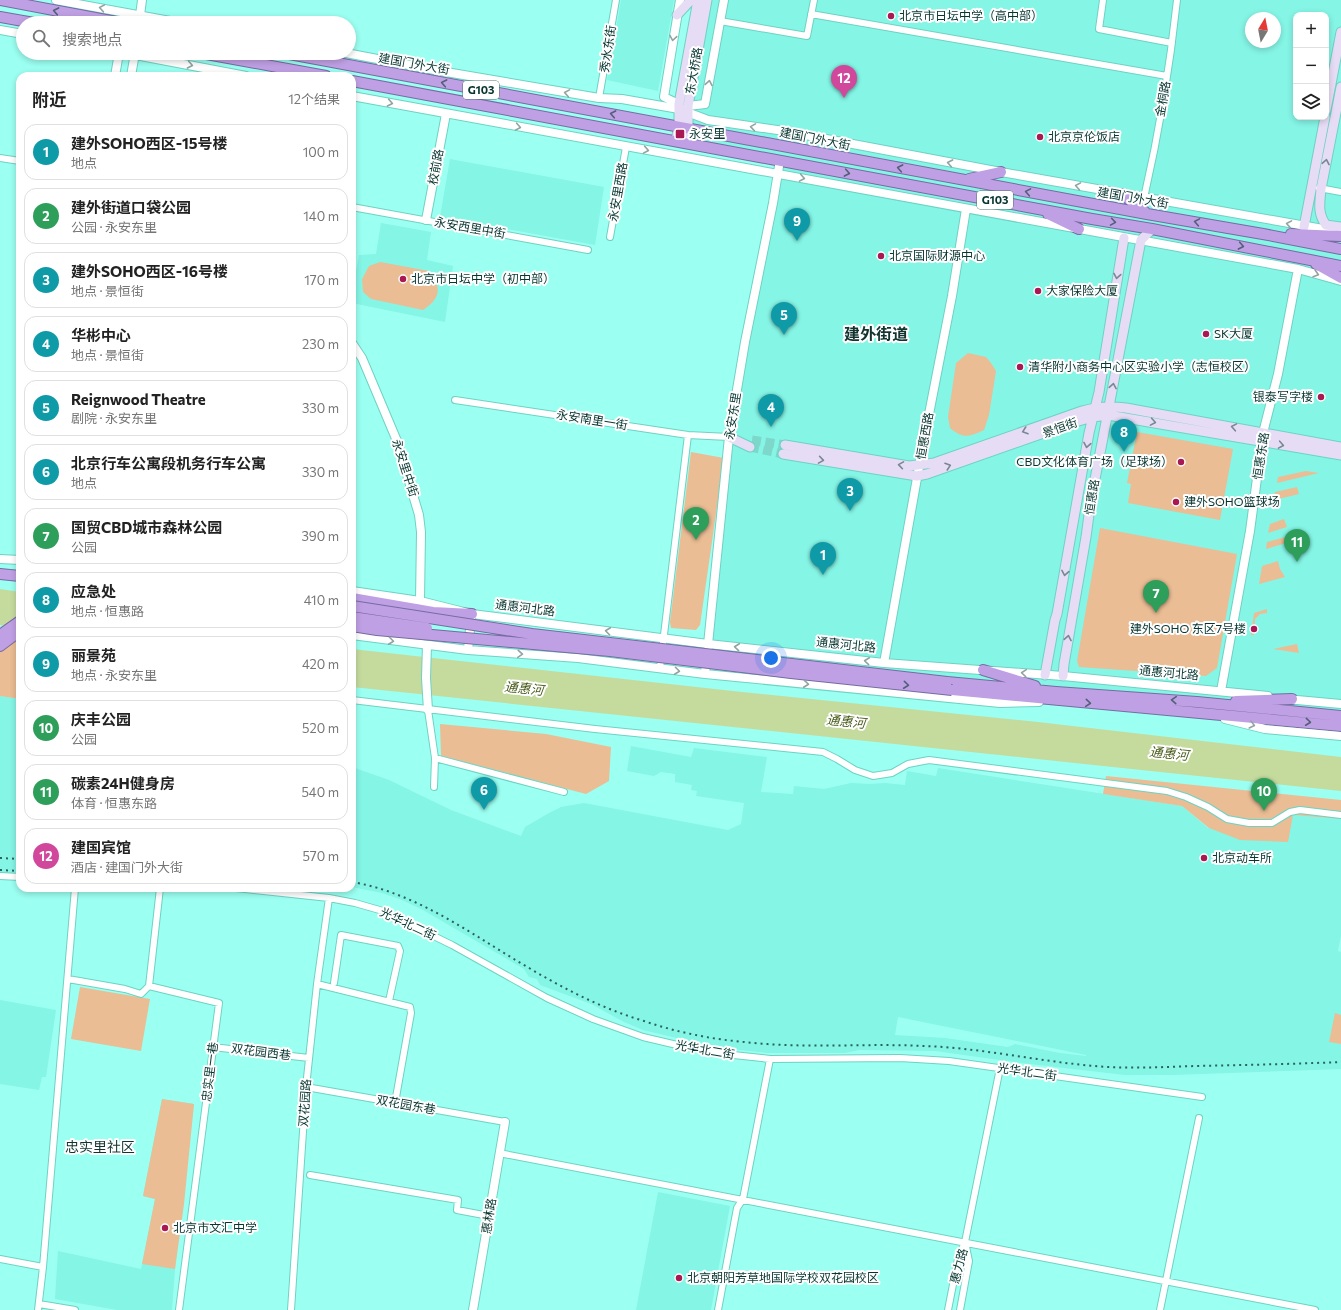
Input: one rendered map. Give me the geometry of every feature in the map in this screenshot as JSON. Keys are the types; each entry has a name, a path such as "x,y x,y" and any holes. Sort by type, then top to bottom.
{"highway":[{"path":"0,0 85,16"},
{"path":"0,17 16,20"},
{"path":"239,60 304,72"},
{"name":"建国门外大街","path":"321,60 1341,249"},
{"name":"G103","path":"356,82 1152,229 1341,266"},
{"path":"963,180 1001,172"},
{"path":"1122,194 1147,214"},
{"path":"1034,208 1079,229"},
{"path":"1263,234 1341,236"},
{"path":"1305,259 1341,278"},
{"path":"0,574 16,576"},
{"path":"356,599 433,612 472,614"},
{"name":"通惠河北路","path":"356,607 540,635 1064,701 1201,712 1341,716"},
{"path":"356,618 536,643"},
{"path":"0,635 16,624"},
{"name":"通惠河北路","path":"356,627 377,630 536,643 791,673 949,686 1197,702 1255,713 1341,726"},
{"path":"0,646 16,634"},
{"path":"983,670 1056,692"},
{"path":"1197,702 1292,699"}],"main road":[{"path":"677,15 691,0"},
{"name":"东大桥路","path":"681,141 698,0"},
{"name":"东大桥路","path":"684,108 707,0"},
{"path":"1329,94 1341,32"},
{"path":"1341,87 1319,204 1320,218 1326,225 1341,227"},
{"path":"1304,227 1324,120"},
{"path":"1141,240 1152,229"},
{"name":"恒惠路","path":"1045,675 1111,326 1124,238"},
{"name":"恒惠路","path":"1063,676 1093,493 1141,240"},
{"path":"1121,258 1130,260 1133,265 1128,290 1125,322"},
{"name":"景恒街","path":"1094,412 918,476 784,450 909,466 920,466 934,463 1094,412 1108,411 1263,437 1341,447"},
{"path":"729,437 751,443"},
{"name":"景恒街","path":"1263,437 1341,456"},
{"path":"1057,614 1058,620 1053,652 1056,655 1066,652"}],"street":[{"path":"56,0 126,16"},
{"path":"139,16 142,0"},
{"name":"秀水东街","path":"599,98 616,0"},
{"path":"680,0 664,97 684,108 705,104 724,0"},
{"path":"720,21 807,36 814,0"},
{"path":"1103,0 1099,29 1172,43"},
{"name":"金桐路","path":"1144,198 1167,76 1177,0"},
{"path":"811,14 1167,76"},
{"path":"0,30 16,33"},
{"name":"建国门外大街","path":"356,55 599,98 622,99 684,108 708,120 784,132 1304,227 1341,232"},
{"path":"116,72 118,60"},
{"path":"132,72 133,60"},
{"path":"165,60 226,72"},
{"path":"401,75 440,71"},
{"path":"356,97 1298,269 1341,281"},
{"name":"校前路","path":"426,220 446,114"},
{"name":"永安里西路","path":"610,237 626,147"},
{"path":"0,158 16,160"},
{"name":"永安东里","path":"705,674 729,437 745,342 780,160"},
{"path":"1311,187 1341,192"},
{"name":"永安西里中街","path":"356,208 588,250"},
{"name":"恒惠西路","path":"884,663 952,296 966,209"},
{"name":"恒惠东路","path":"1222,691 1250,531 1263,437 1278,374 1298,269"},
{"name":"永安里中街","path":"356,349 362,358 397,441 419,515 421,532 420,601"},
{"name":"永安南里一街","path":"455,400 688,435 729,437"},
{"path":"660,668 688,435"},
{"path":"0,559 16,560"},
{"name":"通惠河北路","path":"356,592 420,601 472,614 708,644 884,663 1063,676 1341,704"},
{"path":"468,650 472,614"},
{"name":"通惠河北路","path":"356,636 468,650 578,658 705,674 1000,704 1064,701"},
{"path":"427,645 426,678 428,710 435,758 434,788"},
{"path":"356,701 595,729 823,752 855,770 873,776 892,773 908,764 929,760 1167,791 1186,797 1208,807 1227,819 1249,823 1272,823 1290,812 1300,810 1341,815"},
{"name":"通惠河北路","path":"1201,712 1265,729 1341,736"},
{"path":"435,758 564,792"},
{"path":"0,876 16,877"},
{"path":"75,892 39,1307 75,1310"},
{"path":"68,979 125,989 140,994 149,986 160,892"},
{"name":"光华北二街","path":"273,892 329,898 355,903 383,911 452,945 547,998 593,1019 643,1037 677,1046 724,1054 770,1059 900,1058 949,1061 1202,1097"},
{"name":"双花园路","path":"291,1310 306,1087 329,898"},
{"path":"334,983 341,934 398,946 400,951 389,1002"},
{"path":"318,984 410,1007 411,1013 395,1103"},
{"name":"忠实里一巷","path":"149,986 219,1003 179,1310"},
{"name":"双花园西巷","path":"213,1047 309,1058"},
{"path":"718,1310 737,1208 743,1199 770,1059"},
{"path":"965,1242 1000,1068"},
{"name":"双花园东巷","path":"306,1087 505,1122"},
{"path":"1160,1310 1199,1118"},
{"name":"惠林路","path":"473,1310 505,1122"},
{"path":"499,1153 1315,1310"},
{"path":"310,1175 458,1200 457,1210 489,1216"},
{"name":"惠力路","path":"948,1310 958,1259 965,1242"},
{"name":"惠力路","path":"960,1310 969,1261 965,1242"},
{"path":"0,1259 43,1267"}],"shaded area":[{"path":"621,0 674,0 658,91 607,80"},
{"path":"701,0 1341,0 1341,714 709,656 729,437 780,160 679,138"},
{"path":"450,159 604,187 595,245 440,217"},
{"name":"北京市日坛中学（初中部）","path":"381,223 431,232 427,260 453,266 445,322 356,304 356,271 359,255 376,254"},
{"path":"380,262 429,271 438,288 436,297 429,306 423,310 371,299 363,292 362,279 369,266"},
{"path":"968,353 986,357 996,371 989,415 984,430 966,436 955,432 950,428 948,417 956,363"},
{"name":"CBD文化体育广场（足球场）","path":"1137,432 1233,449 1220,520 1128,503 1131,484 1127,483"},
{"path":"691,452 724,458 700,625 696,630 671,628 670,622"},
{"path":"1306,471 1319,473 1277,483 1278,477"},
{"path":"1297,487 1299,494 1274,500 1275,492"},
{"path":"1284,519 1287,527 1268,533 1270,524"},
{"path":"1100,528 1237,554 1217,668 1206,676 1079,667 1077,661"},
{"path":"1289,536 1290,542 1266,549 1267,542"},
{"path":"1278,561 1280,569 1285,577 1259,584 1262,566"},
{"path":"1267,609 1267,613 1260,614 1255,619 1254,635 1251,635 1254,613"},
{"path":"0,634 16,637 16,698 0,696"},
{"path":"1297,644 1299,653 1273,649"},
{"path":"0,696 16,698 16,874 0,874"},
{"path":"440,724 546,734 611,747 609,781 586,794 441,756"},
{"path":"631,746 691,757 694,748 767,757 761,792 793,794 794,786 824,789 851,783 885,783 905,785 907,771 936,776 938,768 1182,806 1208,828 1293,815 1341,819 1341,936 1338,951 1341,952 1341,1069 1172,1075 1125,1075 935,1051 859,1050 845,1053 768,1053 739,1050 685,1040 643,1030 624,1022 591,1004 540,985 537,979 529,977 524,969 423,910 382,893 356,888 356,768 389,780 451,810 521,836 525,827 549,813 561,807 584,803 728,830 741,824 744,803 696,796 697,791 691,790 692,785 675,782 675,774 661,772 654,776 627,771","holes":["898,1017 1086,1056 1060,1053 1015,1044 1008,1047 945,1038 895,1035"]},
{"path":"1106,776 1341,800 1341,819 1293,815 1288,842 1240,840 1209,828 1182,806 1103,794"},
{"path":"80,987 150,999 141,1051 71,1039"},
{"path":"0,1000 56,1010 46,1077 42,1077 39,1090 0,1084"},
{"path":"1335,1013 1341,1015 1341,1044 1329,1042"},
{"name":"北京市文汇中学","path":"162,1099 194,1104 175,1269 172,1310 117,1310 55,1299 58,1251 141,1269 155,1199 143,1196"},
{"path":"162,1099 194,1104 184,1204 175,1269 142,1264 155,1199 143,1196"},
{"name":"北京朝阳芳草地国际学校双花园校区","path":"658,1192 730,1206 711,1310 636,1310"}],"water":[{"path":"0,589 16,591 16,627 0,625"},
{"name":"通惠河","path":"356,649 733,691 1038,722 1341,757 1341,791 356,687"}],"tunnel":[{"path":"752,440 785,445"},
{"path":"750,447 783,454"}],"railway":[{"path":"0,858 16,859"},
{"path":"0,870 16,871"},
{"path":"356,883 391,892 409,899 445,917 549,980 586,999 656,1025 706,1037 767,1044 812,1046 902,1045 946,1047 1094,1066 1158,1067 1341,1062"}],"place":[{"name":"北京市日坛中学（高中部）","path":"891,16"},
{"name":"建国宾馆","path":"844,98"},
{"name":"永安里","path":"680,134"},
{"name":"北京京伦饭店","path":"1040,137"},
{"name":"丽景苑","path":"797,241"},
{"name":"北京国际财源中心","path":"881,256"},
{"name":"北京市日坛中学（初中部）","path":"403,279"},
{"name":"大家保险大厦","path":"1038,291"},
{"name":"SK大厦","path":"1206,334"},
{"name":"Reignwood Theatre","path":"784,335"},
{"name":"清华附小商务中心区实验小学（志恒校区）","path":"1020,367"},
{"name":"银泰写字楼","path":"1321,397"},
{"name":"华彬中心","path":"771,427"},
{"name":"应急处","path":"1124,452"},
{"name":"CBD文化体育广场（足球场）","path":"1181,462"},
{"name":"建外SOHO篮球场","path":"1176,502"},
{"name":"建外SOHO西区-16号楼","path":"850,511"},
{"name":"建外街道口袋公园","path":"696,540"},
{"name":"碳素24H健身房","path":"1297,562"},
{"name":"建外SOHO西区-15号楼","path":"823,575"},
{"name":"国贸CBD城市森林公园","path":"1156,613"},
{"name":"建外SOHO 东区7号楼","path":"1254,629"},
{"name":"北京行车公寓段机务行车公寓","path":"484,810"},
{"name":"庆丰公园","path":"1264,811"},
{"name":"北京动车所","path":"1204,858"},
{"name":"北京市文汇中学","path":"165,1228"},
{"name":"北京朝阳芳草地国际学校双花园校区","path":"679,1278"}],"district":[{"name":"建外街道","path":"876,334"},
{"name":"忠实里社区","path":"100,1147"}]}
